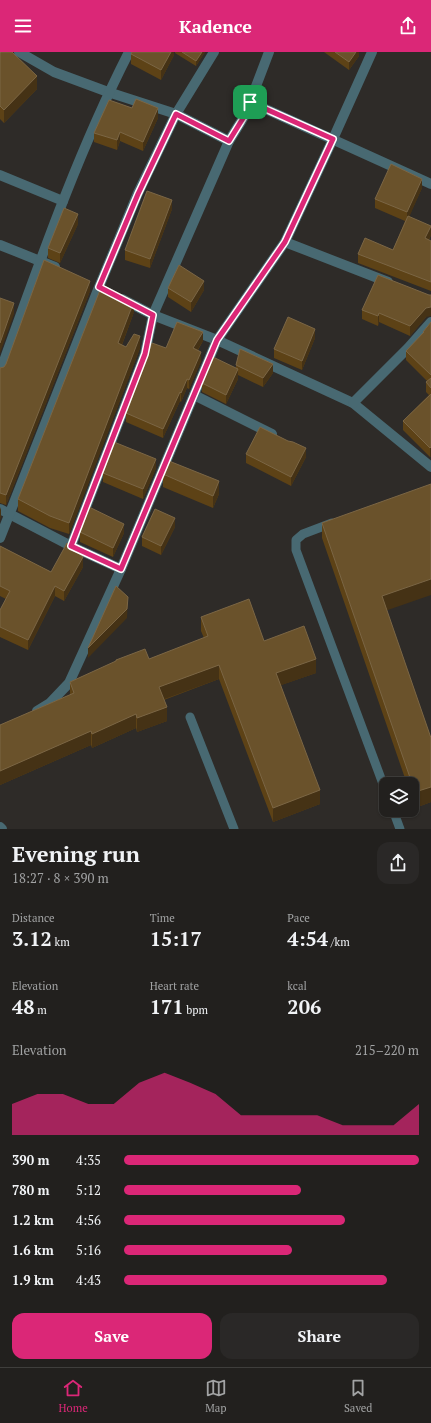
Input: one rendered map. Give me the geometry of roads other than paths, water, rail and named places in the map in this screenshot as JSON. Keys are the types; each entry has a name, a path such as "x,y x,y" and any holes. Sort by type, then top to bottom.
{"street":[{"path":"19,52 54,72 108,92 176,114 229,141"},
{"path":"0,372 63,201 108,92 129,52"},
{"path":"0,538 5,511 102,289 138,194 176,114 214,52"},
{"path":"71,546 145,354 153,315 229,141 250,107 250,102 269,52"},
{"path":"27,717 50,703 69,682 121,569 217,340 285,242 372,52"},
{"path":"250,102 431,184"},
{"path":"1,177 63,201"},
{"path":"285,242 394,284"},
{"path":"0,245 66,272"},
{"path":"102,289 153,315 217,340 353,403 431,467"},
{"path":"353,403 408,348 431,322"},
{"path":"194,395 277,437"},
{"path":"5,511 71,546 121,569"}],"lane":[{"path":"339,520 303,534 296,540 296,550 380,777"},
{"path":"190,716 234,829"},
{"path":"396,817 400,829"}]}
